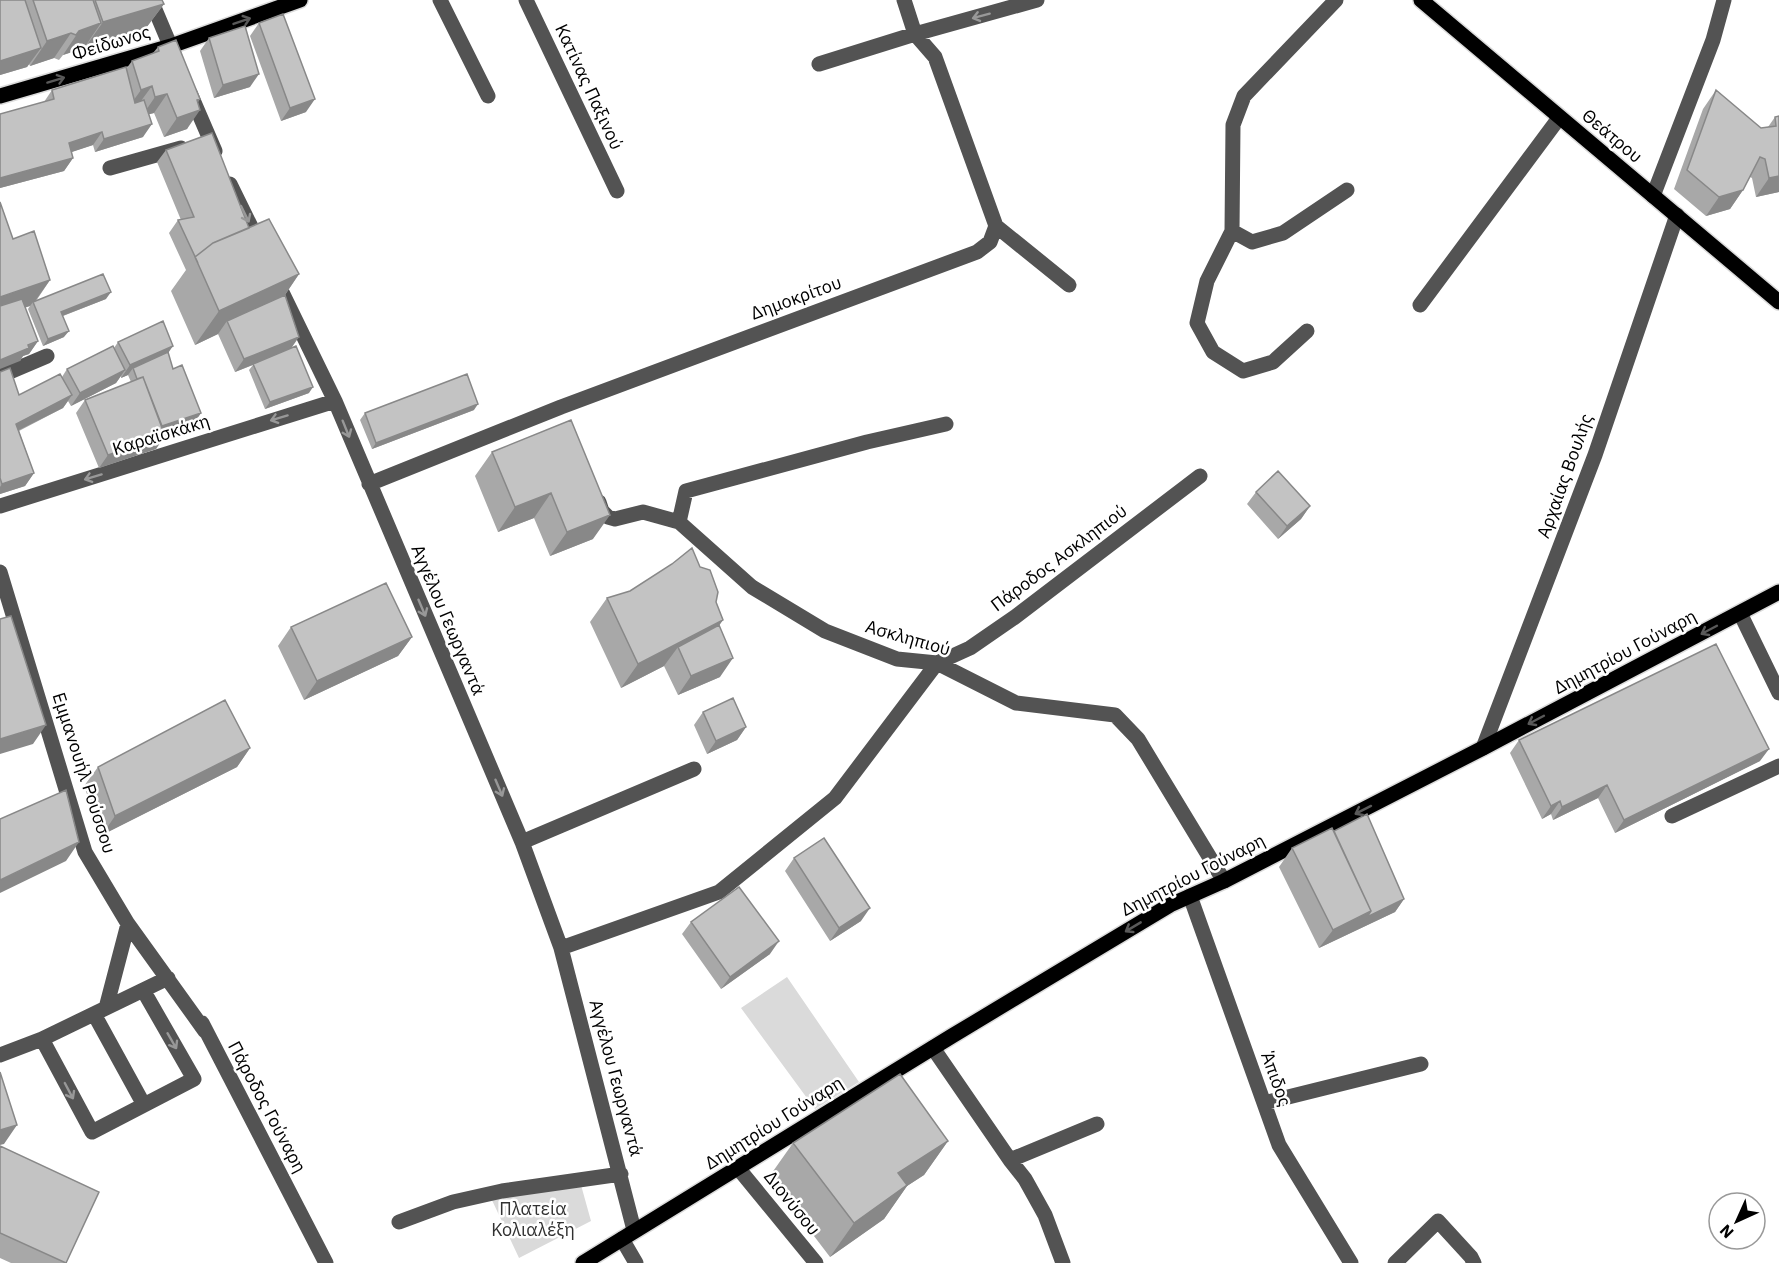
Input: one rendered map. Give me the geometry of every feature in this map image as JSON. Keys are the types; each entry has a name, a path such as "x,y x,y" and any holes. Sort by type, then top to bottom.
{"main road":[{"name":"Φείδωνος","path":"0,96 171,46 300,0"},
{"name":"Θεάτρου","path":"1421,0 1779,302"},
{"name":"Δημητρίου Γούναρη","path":"583,1263 1170,905 1224,881 1483,748 1779,592"}],"street":[{"name":"Αγγέλου Γεωργαντά","path":"151,0 210,140 335,401 522,842 561,948 621,1174 628,1234 636,1263"},
{"path":"440,0 488,96"},
{"name":"Κατίνας Παξινού","path":"526,0 616,191"},
{"path":"904,0 915,34 935,57 996,226 1069,285"},
{"path":"819,64 1037,0"},
{"path":"1307,331 1273,362 1243,371 1213,352 1197,323 1207,281 1233,231 1233,124 1244,96 1336,0"},
{"path":"1653,196 1713,40 1724,0"},
{"path":"1420,305 1559,118"},
{"path":"110,168 210,140"},
{"path":"1233,231 1252,242 1283,233 1347,190"},
{"name":"Αρχαίας Βουλής","path":"1483,748 1595,455 1677,215"},
{"name":"Δημοκρίτου","path":"369,484 563,412 977,252 990,242 996,226"},
{"path":"0,376 47,356"},
{"name":"Καραϊσκάκη","path":"0,506 335,401"},
{"path":"679,522 686,491 867,442 946,424"},
{"name":"Πάροδος Ασκληπιού","path":"937,663 970,648 1015,617 1200,476"},
{"name":"Ασκληπιού","path":"594,490 602,511 608,517 615,519 643,512 679,522 752,587 825,631 897,659 937,663 1016,703 1116,715 1138,739 1224,881"},
{"name":"Εμμανουήλ Ρούσσου","path":"0,572 7,617 85,852 128,924 171,973"},
{"path":"1740,613 1779,693"},
{"path":"561,948 719,892 835,798 937,663"},
{"path":"1672,816 1779,766"},
{"path":"522,842 694,769"},
{"name":"Άπιδος","path":"1190,896 1279,1145 1351,1263"},
{"path":"128,924 100,1011 144,1105"},
{"path":"0,1055 42,1039 143,990 171,973"},
{"name":"Πάροδος Γούναρη","path":"171,973 205,1030 326,1263"},
{"path":"42,1039 92,1132 194,1079 143,990"},
{"path":"933,1048 1025,1179 1045,1215 1063,1263"},
{"path":"1264,1103 1421,1064"},
{"path":"1010,1160 1097,1124"},
{"name":"Διονύσου","path":"738,1168 816,1263"},
{"path":"399,1222 453,1202 621,1174"},
{"path":"1395,1263 1438,1221 1474,1263"}],"green space":[{"path":"787,977 859,1082 815,1109 741,1008"},
{"name":"Πλατεία Κολιαλέξη","path":"581,1185 591,1221 519,1258 491,1198"}],"building":[{"path":"0,0 25,0 41,48 0,61"},
{"path":"33,0 93,0 101,23 79,31 76,35 71,33 47,41"},
{"path":"95,0 162,0 164,4 103,22"},
{"path":"283,14 315,99 290,108 259,23"},
{"path":"245,26 259,74 223,85 209,38"},
{"path":"176,40 200,99 197,100 200,110 177,118 167,94 155,97 152,86 141,90 132,61 159,51 158,47"},
{"path":"126,67 135,103 144,100 152,124 104,139 102,132 69,143 73,158 0,178 0,114 54,99 52,90"},
{"path":"1716,90 1761,128 1776,126 1775,117 1779,116 1779,176 1769,178 1765,159 1760,157 1743,190 1719,197 1687,170"},
{"path":"212,133 249,228 213,243 195,257 178,220 194,217 166,150"},
{"path":"0,202 13,239 34,231 50,280 0,297"},
{"path":"269,219 299,274 219,311 195,257 213,243"},
{"path":"103,274 111,292 61,312 69,331 48,339 33,302"},
{"path":"285,295 299,337 244,359 227,321"},
{"path":"22,299 38,341 28,345 29,348 0,360 0,306"},
{"path":"163,321 173,346 130,365 118,342"},
{"path":"113,346 125,370 80,393 67,369"},
{"path":"296,346 313,387 270,402 253,364"},
{"path":"168,352 173,369 182,365 201,413 162,426 143,377 137,379 133,368"},
{"path":"10,368 19,395 60,374 72,395 16,424 34,473 2,484 0,478 0,372"},
{"path":"467,374 478,404 376,443 365,413"},
{"path":"143,377 165,436 108,455 85,400"},
{"path":"571,420 610,515 567,532 551,493 515,507 492,452"},
{"path":"1278,471 1310,506 1287,526 1256,492"},
{"path":"692,548 700,567 710,570 718,592 716,602 723,620 638,664 607,598 630,591"},
{"path":"386,583 412,637 317,681 291,627"},
{"path":"11,616 46,725 0,739 0,619"},
{"path":"719,625 733,658 691,676 678,647"},
{"path":"1716,644 1769,749 1624,820 1607,785 1562,807 1560,801 1551,806 1519,740"},
{"path":"733,698 746,727 716,741 703,712"},
{"path":"225,700 250,748 115,816 98,767"},
{"path":"66,790 79,842 0,880 0,819"},
{"path":"1367,814 1404,899 1367,917 1371,911 1334,831"},
{"path":"1332,828 1371,911 1333,930 1292,848"},
{"path":"824,838 870,908 839,928 794,858"},
{"path":"739,887 779,941 730,977 691,922"},
{"path":"0,1072 17,1125 0,1130"},
{"path":"900,1074 948,1141 898,1173 907,1185 854,1223 793,1143"},
{"path":"0,1146 99,1192 66,1263 0,1233"}]}
